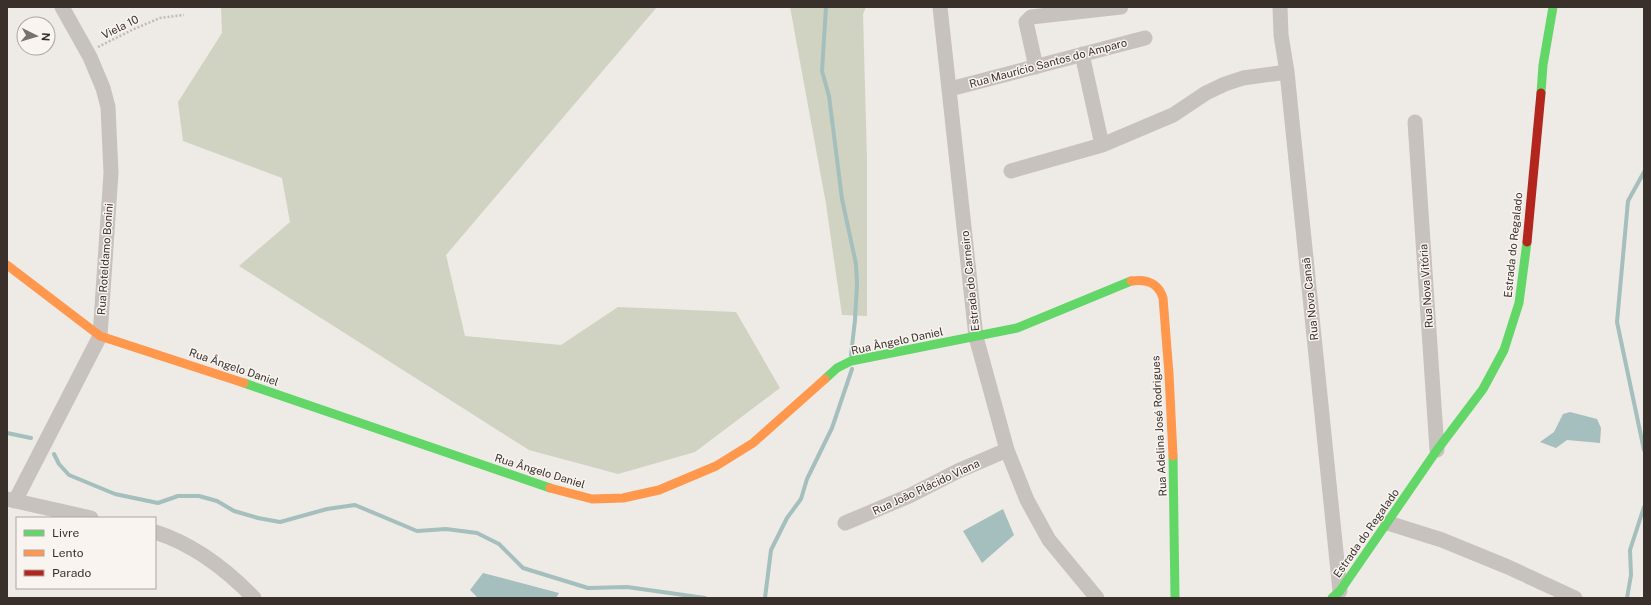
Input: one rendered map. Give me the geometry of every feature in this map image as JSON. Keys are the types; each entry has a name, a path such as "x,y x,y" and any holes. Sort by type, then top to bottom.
{"street":[{"name":"Rua Roteldamo Bonini","path":"11,500 100,336 111,173 108,107 103,88 87,52 62,7"},
{"name":"Estrada do Carneiro","path":"940,7 976,338 1007,450 1028,500 1049,540 1097,598"},
{"path":"1036,66 1026,22 1031,17 1121,7"},
{"name":"Rua Nova Canaã","path":"1280,7 1281,35 1287,72 1336,595"},
{"name":"Estrada do Regalado","path":"1336,595 1388,523 1437,450 1483,389 1504,350 1519,303 1526,258 1543,65 1553,7"},
{"name":"Rua Maurício Santos do Amparo","path":"950,89 1145,38"},
{"path":"1082,54 1102,145"},
{"path":"1011,171 1102,145 1173,115 1206,93 1225,84 1243,78 1287,72"},
{"name":"Rua Nova Vitória","path":"1415,122 1437,450"},
{"name":"Rua Ângelo Daniel","path":"7,265 100,336 212,372 561,492 592,499 623,498 659,490 716,466 753,443 837,368 851,361 976,338 1017,328 1129,281"},
{"name":"Rua Adelina José Rodrigues","path":"1129,281 1142,279 1152,281 1163,296 1169,366 1173,469 1175,598"},
{"name":"Rua João Plácido Viana","path":"845,523 909,496 958,471 1007,450"},
{"path":"11,500 87,517"},
{"path":"1388,523 1442,540 1508,567 1575,598"},
{"path":"156,532 183,542 200,553 242,586 254,598"}],"path":[{"name":"Viela 10","path":"87,52 160,18 184,15"}],"green space":[{"path":"221,7 657,7 446,255 465,336 561,345 618,307 736,312 780,388 695,452 618,474 529,450 239,266 290,222 282,178 183,141 178,102 222,33"},
{"path":"790,7 866,7 863,14 867,159 867,316 842,315 826,204"}],"water":[{"path":"1570,412 1597,419 1601,428 1600,443 1567,440 1556,448 1540,442 1554,432 1563,414"},
{"path":"1003,509 1014,535 982,563 963,531"},
{"path":"483,573 559,593 556,598 478,598 470,590"}],"waterway":[{"path":"826,7 822,71 829,96 842,199 856,264 857,284 851,355"},
{"path":"1644,172 1628,201 1617,322 1644,450"},
{"path":"765,598 771,550 787,518 801,499 807,479 832,428 852,369"},
{"path":"7,433 31,438"},
{"path":"54,454 59,464 69,475 115,494 158,503 178,496 199,496 217,501 234,511 258,518 280,522 327,509 355,505 417,531 446,529 477,533 499,544 523,568 588,588 627,587 705,598"},
{"path":"1627,598 1631,575 1630,550 1644,507"}],"traffic: fast":[{"path":"1541,93 1543,65 1553,7"},
{"path":"1332,598 1340,591 1437,450 1483,389 1504,350 1519,303 1527,242"},
{"path":"825,379 837,368 851,361 1017,328 1131,281"},
{"path":"244,383 550,488"},
{"path":"1173,456 1175,598"}],"traffic: slow":[{"path":"7,265 100,336 244,383"},
{"path":"1131,281 1146,281 1155,285 1163,298 1173,456"},
{"path":"550,488 592,499 623,498 659,490 716,466 753,443 825,379"}],"traffic: jam":[{"path":"1527,242 1541,93"}]}
